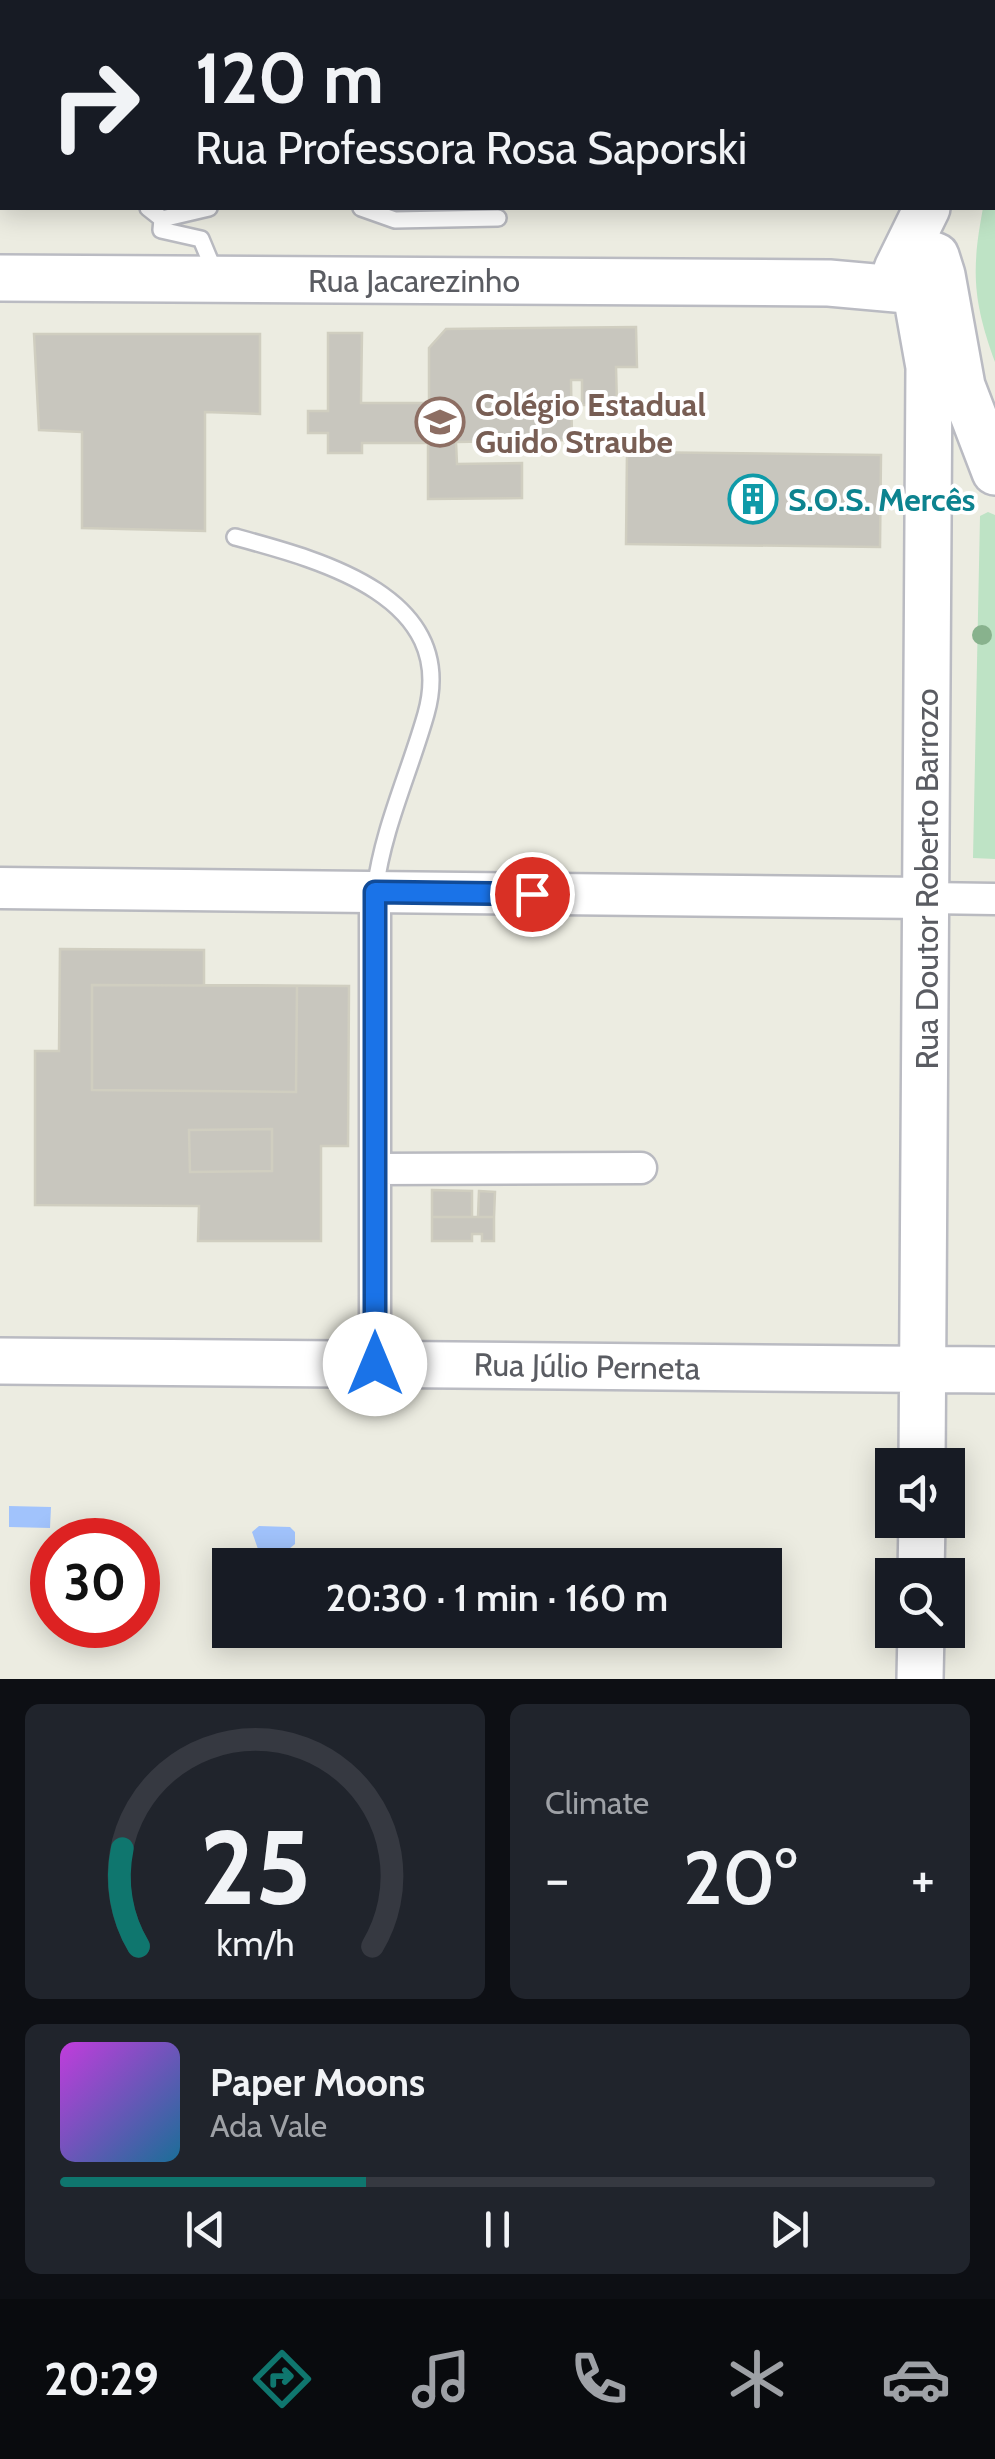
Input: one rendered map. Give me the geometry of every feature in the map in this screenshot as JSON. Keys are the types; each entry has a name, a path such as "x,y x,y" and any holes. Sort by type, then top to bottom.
{"main road":[{"path":"927,210 918,274 995,472"},
{"path":"918,274 951,210"},
{"name":"Rua Jacarezinho","path":"0,278 828,283 918,274"},
{"name":"Rua Doutor Roberto Barrozo","path":"918,274 929,367 922,1448"},
{"name":"Rua Júlio Perneta","path":"0,1361 995,1370"},
{"path":"920,1679 921,1648"}],"street":[{"path":"0,888 995,898"},
{"path":"375,892 375,1364"},
{"path":"375,1169 641,1168"}],"lane":[{"path":"150,210 162,220"},
{"path":"162,220 201,210"},
{"path":"367,210 395,220 498,218"},
{"path":"162,220 161,230 201,238 216,279"},
{"path":"235,537 318,560 380,592 418,628 430,658 432,686 426,715 390,817 375,892"}],"green space":[{"path":"983,210 995,210 995,362 978,303 977,250"},
{"path":"988,512 995,515 995,859 973,858 980,516"}],"water":[{"path":"9,1506 51,1507 50,1518 30,1518 30,1528 9,1527"},
{"path":"259,1526 290,1527 295,1532 295,1544 290,1548 258,1548 252,1532"}],"building":[{"name":"Colégio Estadual Guido Straube","path":"636,327 637,367 616,367 617,405 582,405 582,380 571,380 572,440 456,442 457,464 522,463 522,498 428,499 428,443 362,443 362,453 328,453 328,433 308,433 308,411 328,411 328,333 362,333 361,403 429,403 429,348 446,329"},
{"path":"34,334 260,334 260,414 205,412 205,531 82,528 82,432 39,430"},
{"name":"S.O.S. Mercês","path":"627,452 881,455 880,547 626,544"},
{"path":"60,949 204,950 204,985 349,986 348,1146 321,1146 321,1241 198,1241 199,1206 35,1205 35,1051 59,1051"},
{"path":"92,985 297,986 296,1092 92,1090"},
{"path":"272,1129 272,1171 190,1172 189,1130"},
{"path":"432,1190 472,1191 472,1217 432,1217"},
{"path":"479,1191 495,1192 494,1217 478,1217"},
{"path":"432,1217 494,1217 494,1241 482,1241 482,1234 472,1234 472,1241 432,1241"}],"place":[{"name":"Colégio Estadual Guido Straube","path":"440,422"},
{"name":"S.O.S. Mercês","path":"753,499"}],"route":[{"path":"375,1364 375,892 532,894"}]}
